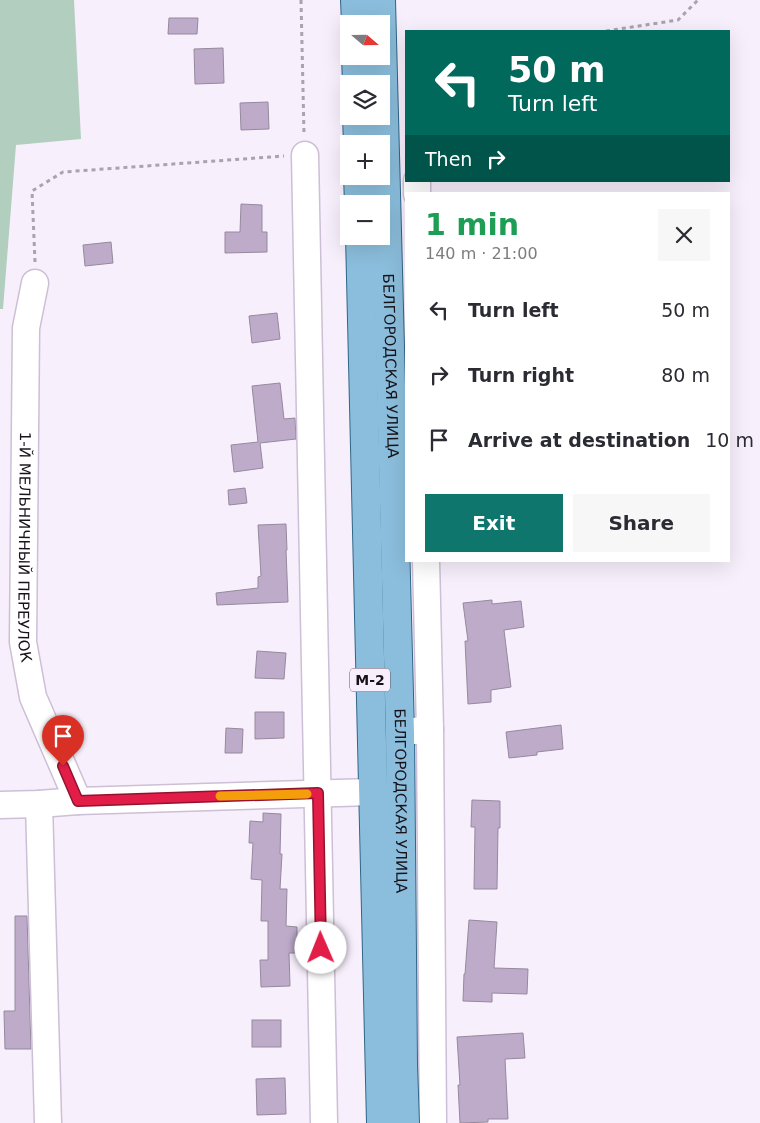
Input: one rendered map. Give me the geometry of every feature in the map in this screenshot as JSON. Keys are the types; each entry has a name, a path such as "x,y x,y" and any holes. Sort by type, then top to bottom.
{"main road":[{"path":"355,0 356,15"},
{"name":"БЕЛГОРОДСКАЯ УЛИЦА","path":"381,0 400,732 405,1123"},
{"name":"БЕЛГОРОДСКАЯ УЛИЦА","path":"360,245 380,1123"}],"street":[{"path":"305,155 324,1123"},
{"name":"1-Й МЕЛЬНИЧНЫЙ ПЕРЕУЛОК","path":"35,283 26,328 23,642 33,697 78,801"},
{"path":"426,562 430,730 433,1123"},
{"path":"400,732 430,730"},
{"path":"0,806 78,801 372,792"},
{"path":"39,804 48,1123"}],"path":[{"path":"35,283 32,191 63,172 305,155 301,0"},
{"path":"613,30 678,20 698,0"}],"green space":[{"path":"0,0 74,0 81,139 16,145 3,309 0,309"}],"building":[{"path":"169,18 198,18 197,34 168,34"},
{"path":"223,48 224,83 195,84 194,49"},
{"path":"268,102 269,129 241,130 240,103"},
{"path":"241,204 262,205 262,232 267,232 267,252 225,253 225,232 240,232"},
{"path":"111,242 113,263 85,266 83,245"},
{"path":"277,313 280,339 252,343 249,316"},
{"path":"280,383 284,419 295,418 296,439 260,443 263,468 234,472 231,445 258,442 252,386"},
{"path":"245,488 247,503 229,505 228,490"},
{"path":"286,524 288,602 217,605 216,593 258,588 258,577 261,576 258,525"},
{"path":"492,600 492,604 521,601 524,627 504,630 511,687 491,690 491,702 468,704 465,641 468,641 463,603"},
{"path":"257,651 286,653 284,679 255,678"},
{"path":"255,712 284,712 284,738 255,739"},
{"path":"561,725 563,749 537,752 537,755 509,758 506,732"},
{"path":"226,728 243,729 242,753 225,753"},
{"path":"472,800 500,801 497,889 474,889 475,827 471,827"},
{"path":"263,813 281,814 280,854 282,854 280,889 287,889 286,926 297,927 297,953 289,953 290,986 261,987 260,960 268,960 268,921 261,921 262,880 251,879 253,843 249,843 250,821 263,822"},
{"path":"15,916 27,916 31,1049 5,1049 4,1011 15,1011"},
{"path":"469,920 497,922 494,968 528,969 527,994 492,993 492,1002 463,1001"},
{"path":"252,1020 281,1020 281,1047 252,1047"},
{"path":"523,1033 525,1058 505,1059 508,1119 488,1119 488,1122 460,1123 457,1037"},
{"path":"285,1078 286,1114 257,1115 256,1079"}],"slow traffic":[{"path":"220,796 307,794"}],"route":[{"path":"63,766 78,801 318,793 321,948"}]}
